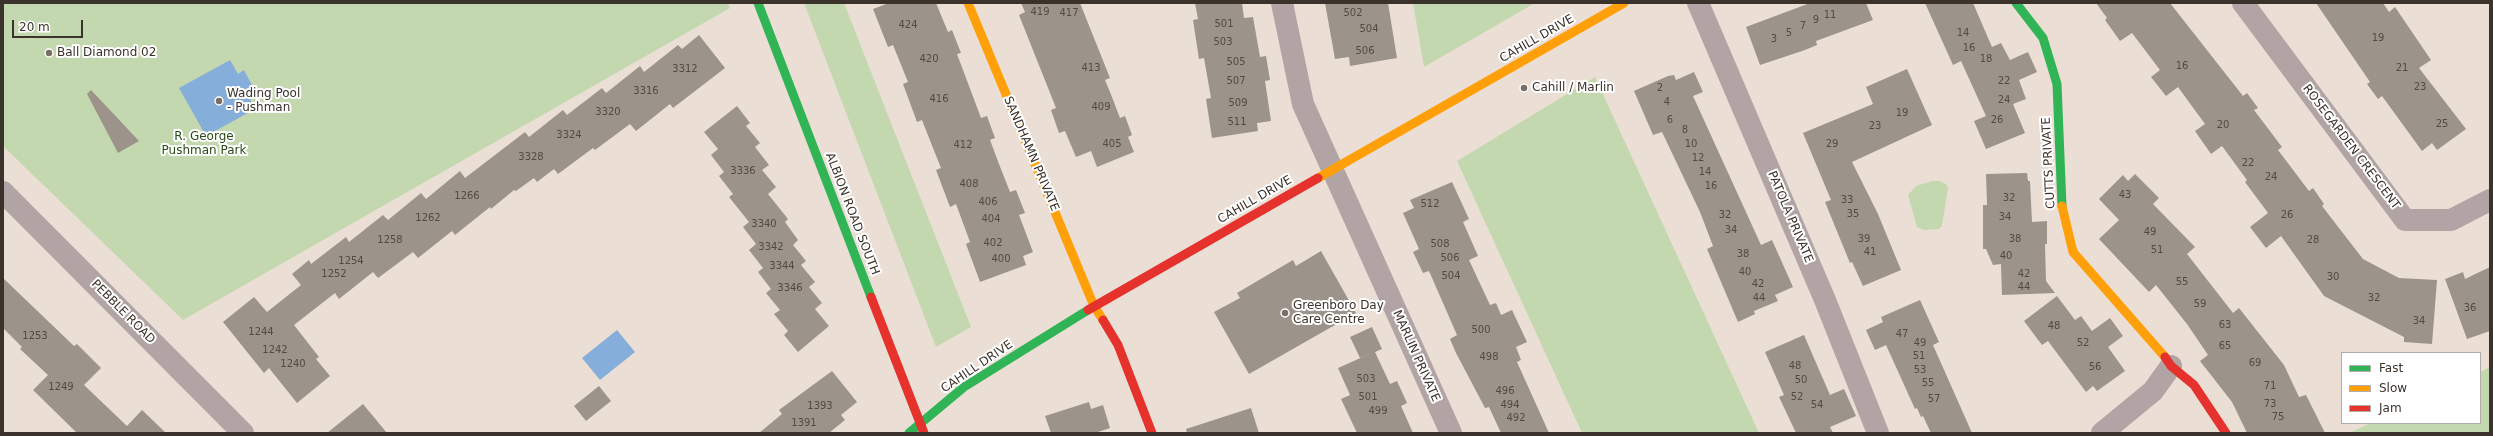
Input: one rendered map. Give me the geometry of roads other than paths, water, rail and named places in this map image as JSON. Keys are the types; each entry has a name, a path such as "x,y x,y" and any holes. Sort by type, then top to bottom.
{"street":[{"name":"ALBION ROAD SOUTH","path":"758,3 924,433"},
{"name":"SANDHAMN PRIVATE","path":"968,3 1094,306"},
{"path":"1282,3 1303,104 1331,169"},
{"name":"CAHILL DRIVE","path":"908,433 964,387 1094,306 1331,169 1624,3"},
{"name":"PATOLA PRIVATE","path":"1698,3 1825,300 1878,433"},
{"name":"CUTTS PRIVATE","path":"2016,3 2043,38 2057,84 2062,206 2073,252 2157,346 2171,366"},
{"name":"ROSEGARDEN CRESCENT","path":"2243,3 2405,220 2451,220 2490,200"},
{"name":"MARLIN PRIVATE","path":"1331,169 1451,433"},
{"name":"PEBBLE ROAD","path":"3,192 243,433"},
{"path":"1094,306 1118,345 1152,433"},
{"path":"2102,433 2153,391 2171,366 2194,385 2226,433"}],"water":[{"name":"Wading Pool - Pushman","path":"230,60 238,74 244,70 254,89 247,93 255,109 206,136 179,88"},
{"path":"617,330 635,352 600,380 582,358"}],"place":[{"name":"Ball Diamond 02","path":"49,53"},
{"name":"Cahill / Marlin","path":"1524,88"},
{"name":"Wading Pool - Pushman","path":"219,101"},
{"name":"Greenboro Day Care Centre","path":"1285,313"}],"park label":[{"name":"R. George Pushman Park","path":"204,144"}]}
